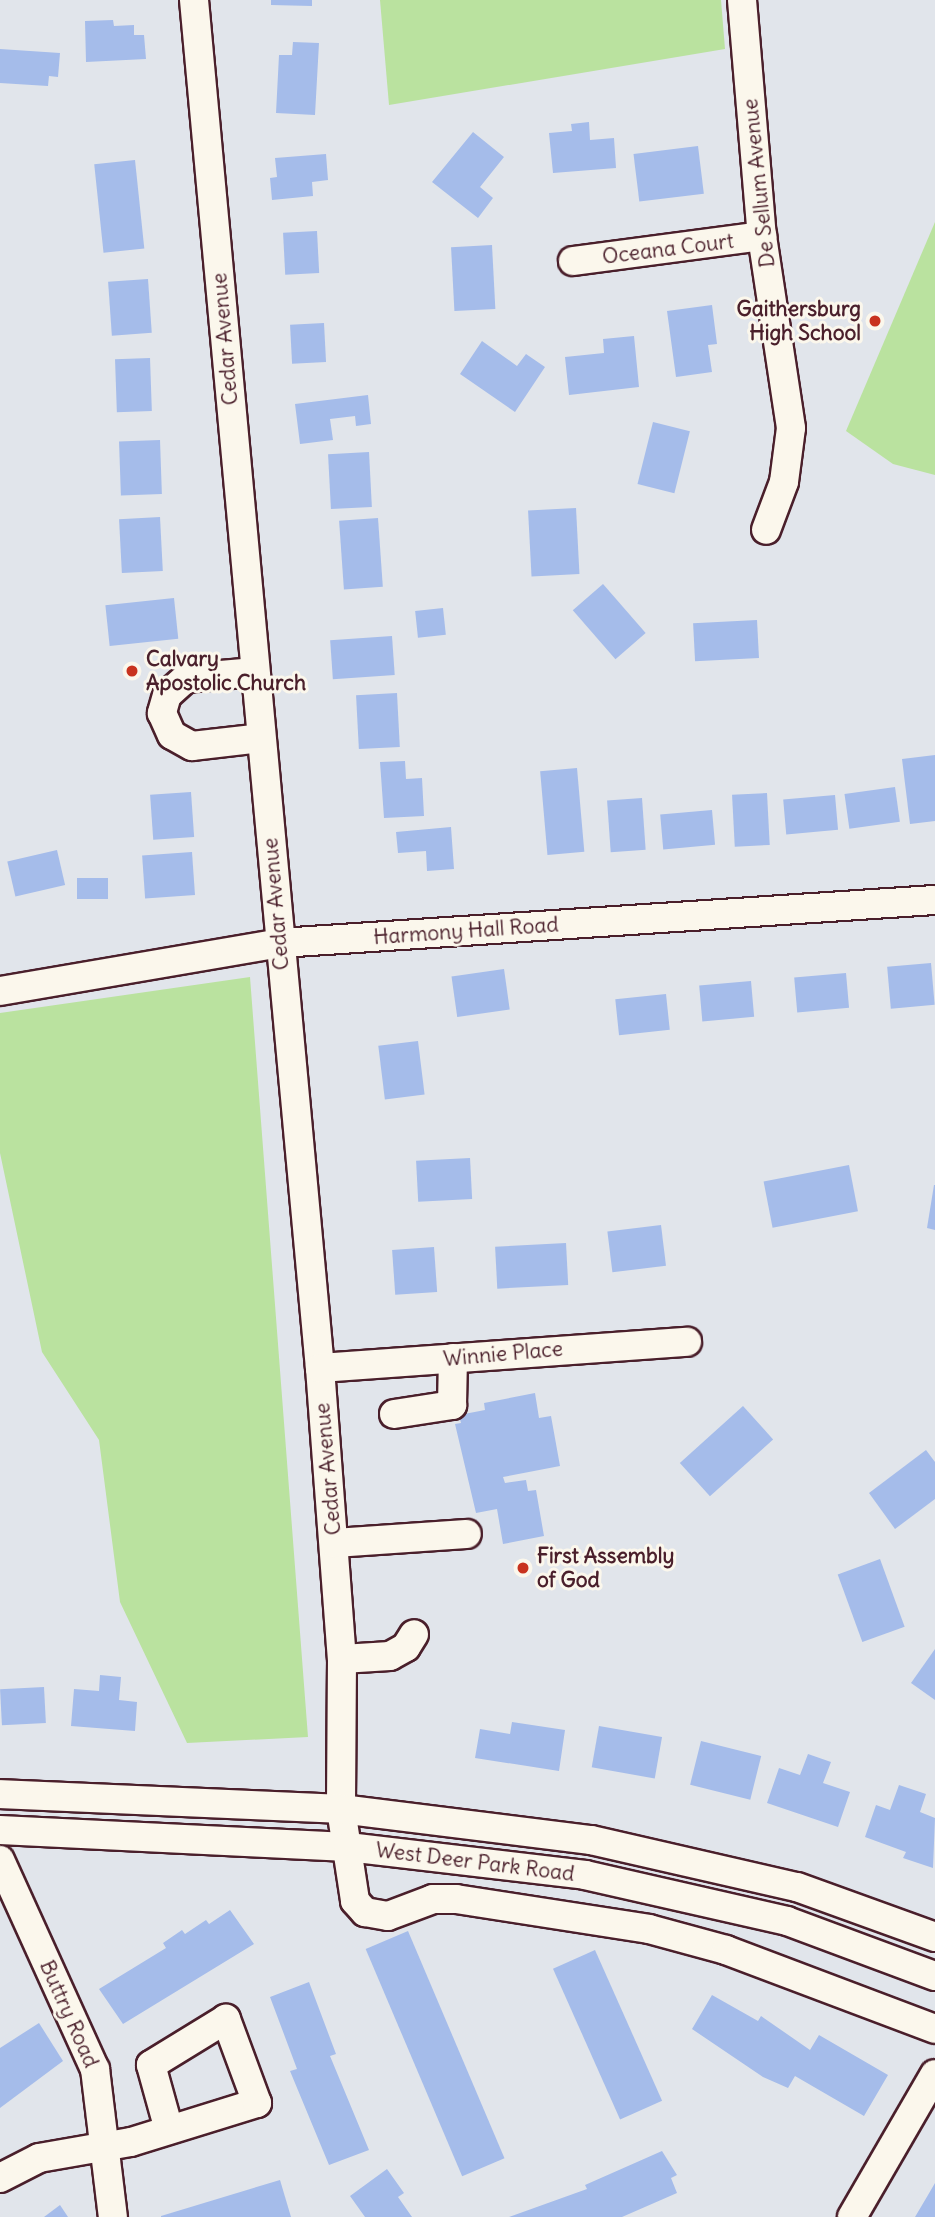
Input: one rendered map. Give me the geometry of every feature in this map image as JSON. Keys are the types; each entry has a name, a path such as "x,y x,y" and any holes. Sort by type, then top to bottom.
{"street":[{"name":"Cedar Avenue","path":"194,0 320,1368 342,1659 341,1809 355,1901 365,1912 388,1916 433,1899 456,1899 649,1929 726,1950 935,2028"},
{"name":"De Sellum Avenue","path":"742,0 762,236 791,428 784,482 766,530"},
{"name":"Oceana Court","path":"573,261 762,236"},
{"path":"256,672 186,678 167,695 162,713 172,735 192,746 261,738"},
{"name":"Harmony Hall Road","path":"0,991 280,943 935,900"},
{"name":"Winnie Place","path":"320,1368 687,1342"},
{"path":"394,1414 452,1405 453,1358"},
{"path":"334,1543 467,1534"},
{"path":"342,1659 390,1656 406,1647 414,1634"},
{"name":"West Deer Park Road","path":"0,1794 341,1809 591,1840 797,1887 935,1937"},
{"name":"West Deer Park Road","path":"0,1830 348,1847 585,1875 787,1921 935,1976"},
{"name":"Buttry Road","path":"0,1860 96,2069 113,2217"},
{"path":"0,2178 39,2158 105,2146 169,2130 257,2103 226,2019 151,2065 169,2130"},
{"path":"852,2217 935,2074"}],"green space":[{"path":"380,0 721,0 725,49 389,105"},
{"path":"935,222 935,475 893,464 846,431"},
{"path":"250,977 308,1737 187,1743 120,1602 99,1440 42,1352 0,1153 0,1013"}],"building":[{"path":"271,0 312,0 312,6 271,5"},
{"path":"113,20 114,26 134,25 134,35 144,35 146,59 86,62 85,21"},
{"path":"293,42 319,43 315,115 276,113 279,55 292,55"},
{"path":"0,49 60,53 58,77 49,76 48,86 0,83"},
{"path":"589,122 590,140 614,138 616,168 553,173 549,133 572,131 571,124"},
{"path":"473,132 504,157 480,187 493,198 478,218 432,182"},
{"path":"698,146 704,194 639,202 633,154"},
{"path":"326,154 328,180 312,182 313,196 272,200 270,178 277,177 275,158"},
{"path":"135,160 144,249 104,253 94,164"},
{"path":"317,231 319,273 285,275 283,233"},
{"path":"492,245 495,309 454,311 451,247"},
{"path":"148,279 152,333 112,336 108,282"},
{"path":"712,305 717,344 708,345 712,372 676,377 667,311"},
{"path":"324,323 326,362 292,364 290,325"},
{"path":"634,336 639,387 569,395 565,357 604,353 603,339"},
{"path":"482,341 517,366 526,354 545,367 515,412 460,374"},
{"path":"150,358 152,411 117,412 115,359"},
{"path":"368,395 371,424 356,426 355,416 330,419 333,440 300,444 295,404"},
{"path":"653,422 690,431 674,493 638,484"},
{"path":"160,440 162,494 121,495 119,441"},
{"path":"369,452 372,507 331,509 328,454"},
{"path":"576,508 579,574 532,576 528,511"},
{"path":"160,517 163,571 122,573 119,519"},
{"path":"378,518 383,587 344,590 339,521"},
{"path":"603,584 646,633 615,659 573,610"},
{"path":"174,598 178,639 110,646 105,605"},
{"path":"443,608 446,635 418,638 415,611"},
{"path":"757,620 759,658 695,661 693,623"},
{"path":"392,636 395,675 333,679 330,640"},
{"path":"397,693 400,747 359,749 356,695"},
{"path":"935,755 935,821 910,824 902,759"},
{"path":"405,761 406,779 422,778 424,816 384,818 380,762"},
{"path":"577,768 584,852 547,855 540,771"},
{"path":"895,787 900,822 849,829 844,794"},
{"path":"191,792 194,837 153,840 150,795"},
{"path":"767,793 770,845 735,847 732,795"},
{"path":"835,795 838,830 786,834 783,800"},
{"path":"642,798 646,850 611,852 607,800"},
{"path":"712,810 715,845 663,849 660,815"},
{"path":"451,827 454,869 427,871 426,851 398,853 396,832"},
{"path":"57,850 65,885 15,897 7,861"},
{"path":"192,852 195,895 145,898 142,855"},
{"path":"77,878 108,878 108,899 77,899"},
{"path":"931,963 935,1005 891,1009 887,967"},
{"path":"504,969 510,1010 457,1017 452,976"},
{"path":"846,973 849,1008 797,1012 794,978"},
{"path":"751,981 754,1017 702,1021 699,986"},
{"path":"666,994 670,1030 619,1035 615,999"},
{"path":"418,1041 425,1095 385,1099 378,1046"},
{"path":"470,1158 472,1199 418,1202 416,1161"},
{"path":"849,1165 858,1211 773,1228 764,1182"},
{"path":"935,1185 935,1230 927,1228"},
{"path":"661,1225 666,1266 612,1272 607,1232"},
{"path":"566,1243 568,1285 497,1289 495,1247"},
{"path":"434,1247 437,1292 395,1295 392,1250"},
{"path":"535,1393 539,1418 551,1416 560,1466 503,1477 505,1483 526,1480 528,1491 536,1490 544,1536 503,1544 497,1509 476,1513 455,1424 461,1423 459,1415 485,1410 484,1403"},
{"path":"743,1406 773,1439 710,1496 680,1463"},
{"path":"926,1450 935,1462 935,1499 895,1529 869,1493"},
{"path":"880,1559 905,1627 862,1642 838,1574"},
{"path":"935,1649 935,1700 911,1683"},
{"path":"100,1675 121,1677 119,1700 137,1702 135,1731 71,1726 74,1689 99,1691"},
{"path":"44,1687 46,1723 2,1725 0,1689"},
{"path":"512,1722 565,1730 559,1771 475,1758 480,1729 510,1734"},
{"path":"599,1726 662,1737 655,1778 592,1767"},
{"path":"701,1741 761,1756 750,1800 690,1785"},
{"path":"808,1754 831,1762 823,1783 850,1792 838,1827 767,1803 779,1768 800,1775"},
{"path":"899,1785 926,1794 920,1812 935,1818 933,1868 903,1858 906,1852 865,1837 876,1805 890,1810"},
{"path":"230,1910 254,1944 123,2024 99,1989 166,1948 163,1943 182,1930 185,1934 206,1920 209,1924"},
{"path":"408,1931 505,2158 462,2176 366,1949"},
{"path":"595,1950 662,2101 620,2119 553,1969"},
{"path":"309,1982 336,2054 330,2056 369,2150 329,2165 290,2071 297,2069 270,1997"},
{"path":"712,1995 758,2021 761,2016 810,2050 819,2035 888,2075 864,2116 795,2076 788,2088 763,2077 692,2029"},
{"path":"39,2023 63,2061 0,2108 0,2048"},
{"path":"662,2151 677,2175 671,2178 677,2193 622,2217 509,2217 587,2189 585,2185"},
{"path":"387,2169 404,2193 398,2197 412,2217 365,2217 350,2196"},
{"path":"280,2180 291,2217 161,2217 161,2216"},
{"path":"935,2183 935,2217 915,2217 928,2195"},
{"path":"60,2205 68,2217 44,2217"}],"place":[{"name":"Gaithersburg High School","path":"875,321"},
{"name":"Calvary Apostolic Church","path":"132,671"},
{"name":"First Assembly of God","path":"523,1568"}]}
